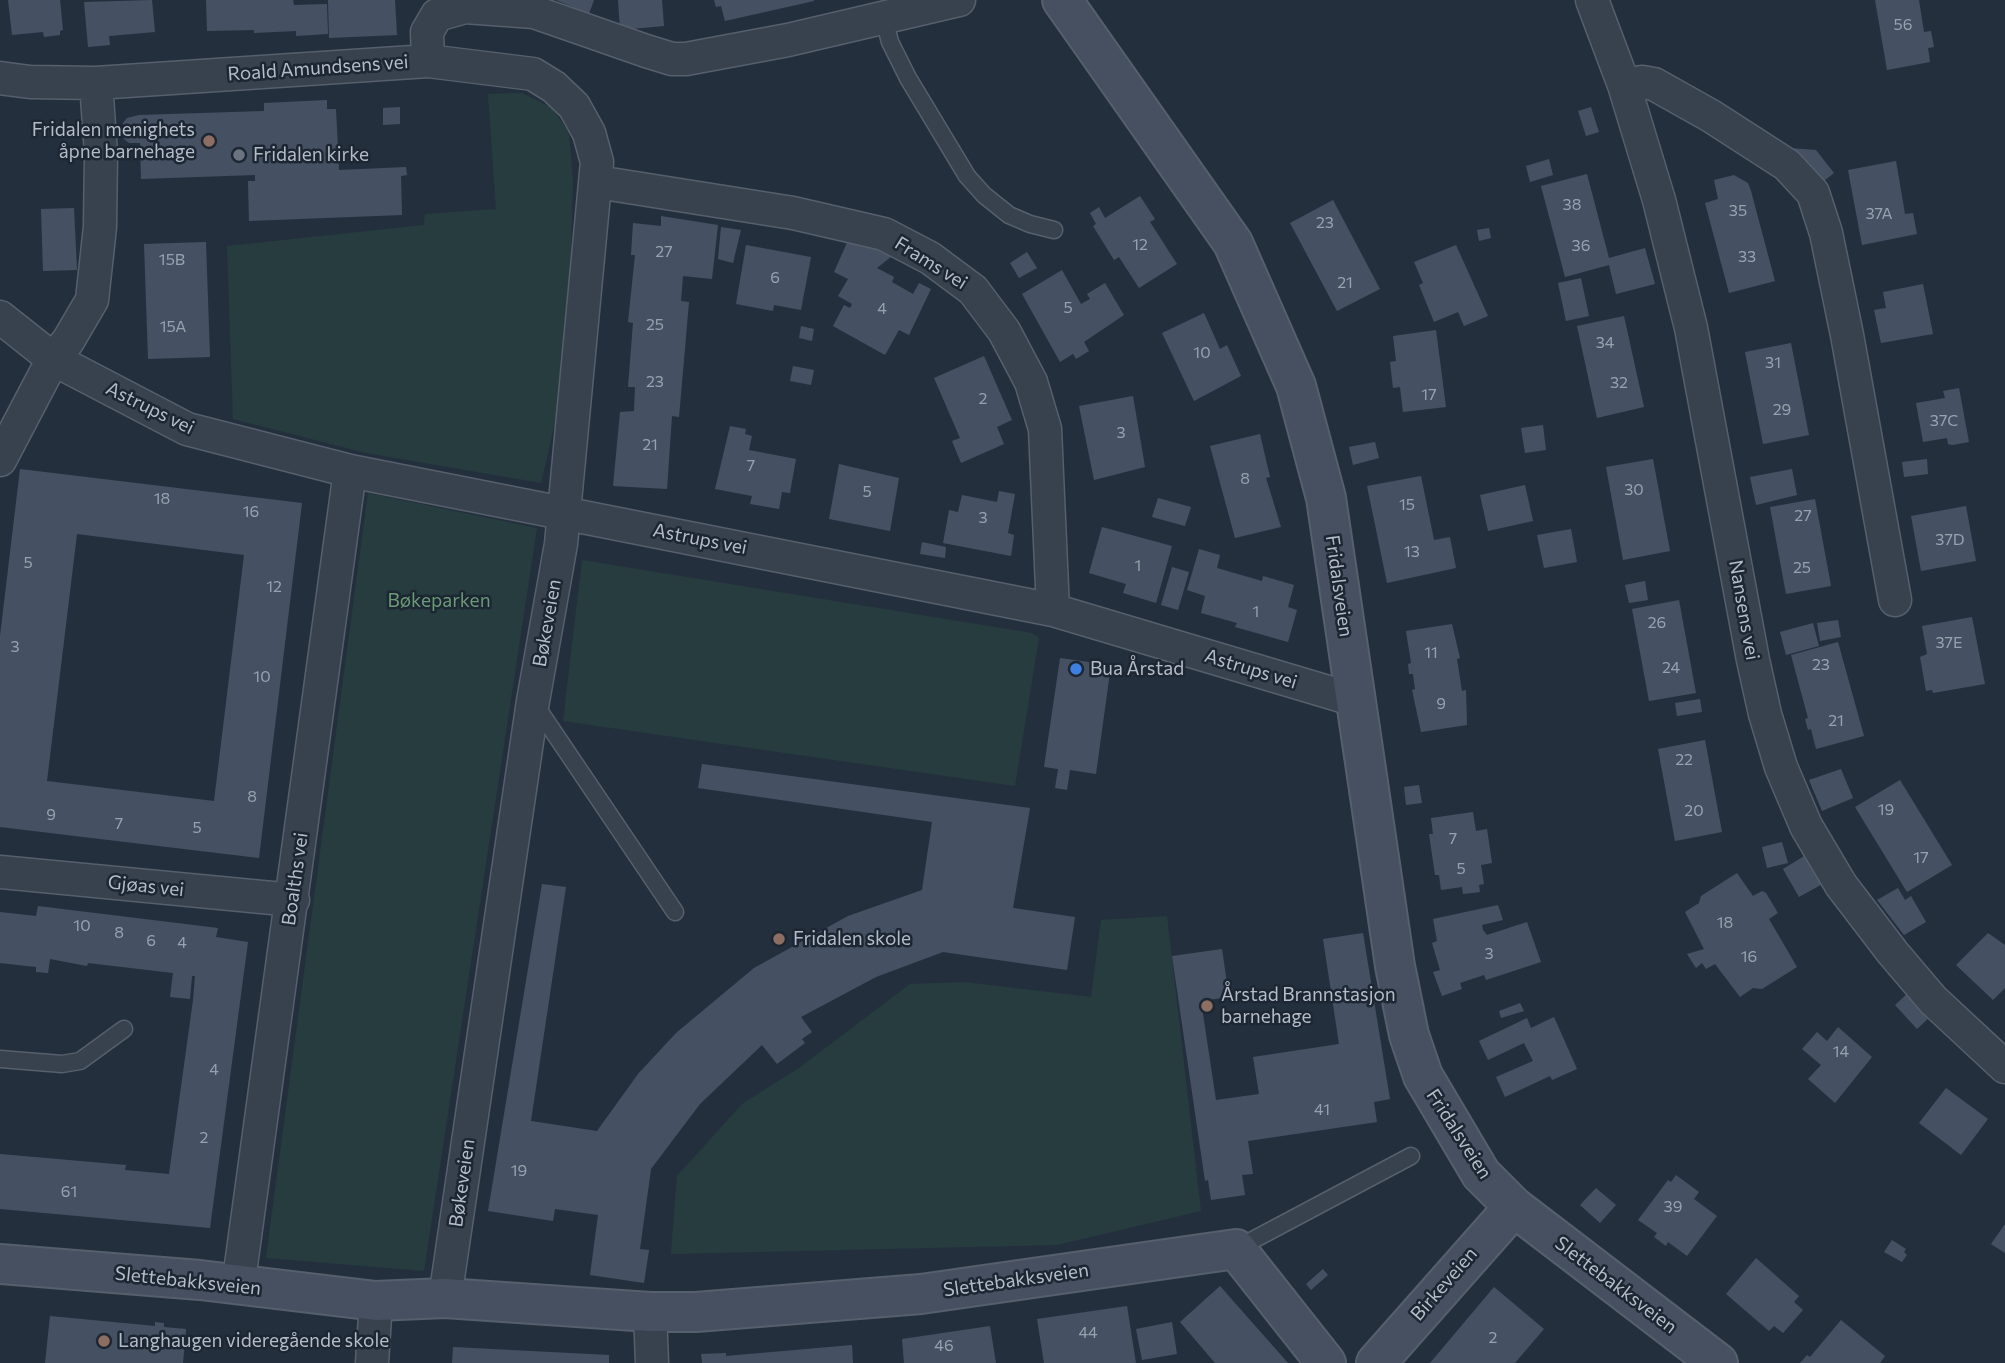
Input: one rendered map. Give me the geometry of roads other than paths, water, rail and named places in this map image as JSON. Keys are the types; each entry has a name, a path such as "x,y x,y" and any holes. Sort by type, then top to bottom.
{"street":[{"name":"Roald Amundsens vei","path":"0,78 30,82 96,83 428,61 427,32 437,15 450,8 465,6 534,12 559,18 672,59 710,55 884,19 959,0"},
{"name":"Fridalsveien","path":"1062,0 1233,243 1296,386 1326,498 1341,585 1355,700 1393,954 1409,1035 1423,1076 1443,1114 1481,1174 1514,1207"},
{"name":"Nansens vei","path":"1592,0 1624,85 1658,200 1691,328 1753,660 1781,767 1806,826 1841,885 1933,1000 2005,1066"},
{"name":"Bøkeveien","path":"428,61 533,74 554,87 574,106 589,132 597,162 565,513 533,701 445,1298"},
{"path":"1624,85 1642,82 1654,84 1700,110 1787,165 1813,193 1826,233 1847,335 1895,600"},
{"path":"0,460 53,359 68,341 92,300 100,228 101,153 96,83"},
{"name":"Frams vei","path":"597,182 793,213 884,234 930,258 972,290 1004,331 1031,382 1045,429 1053,610"},
{"name":"Astrups vei","path":"0,317 53,359 187,429 350,471 1053,610 1355,700"},
{"name":"Boalths vei","path":"238,1286 350,471"},
{"name":"Gjøas vei","path":"0,872 293,900"},
{"name":"Birkeveien","path":"1376,1363 1467,1255 1514,1207"},
{"name":"Slettebakksveien","path":"1514,1207 1718,1363"},
{"path":"1236,1249 1326,1363"},
{"name":"Slettebakksveien","path":"0,1264 200,1280 376,1301 445,1298 650,1312 696,1312 921,1294 1236,1249"},
{"path":"372,1363 376,1301"},
{"path":"650,1312 652,1363"}],"lane":[{"path":"884,19 890,42 908,78 967,176 984,195 1009,215 1054,230"},
{"path":"533,701 675,912"},
{"path":"0,1059 62,1064 79,1061 124,1029"},
{"path":"1236,1249 1411,1156"}],"place":[{"name":"Fridalen menighets åpne barnehage","path":"209,141"},
{"name":"Fridalen kirke","path":"239,155"},
{"name":"Bua Årstad","path":"1076,669"},
{"name":"Fridalen skole","path":"779,939"},
{"name":"Årstad Brannstasjon barnehage","path":"1207,1006"},
{"name":"Langhaugen videregående skole","path":"104,1341"}],"park label":[{"name":"Bøkeparken","path":"439,601"}]}
